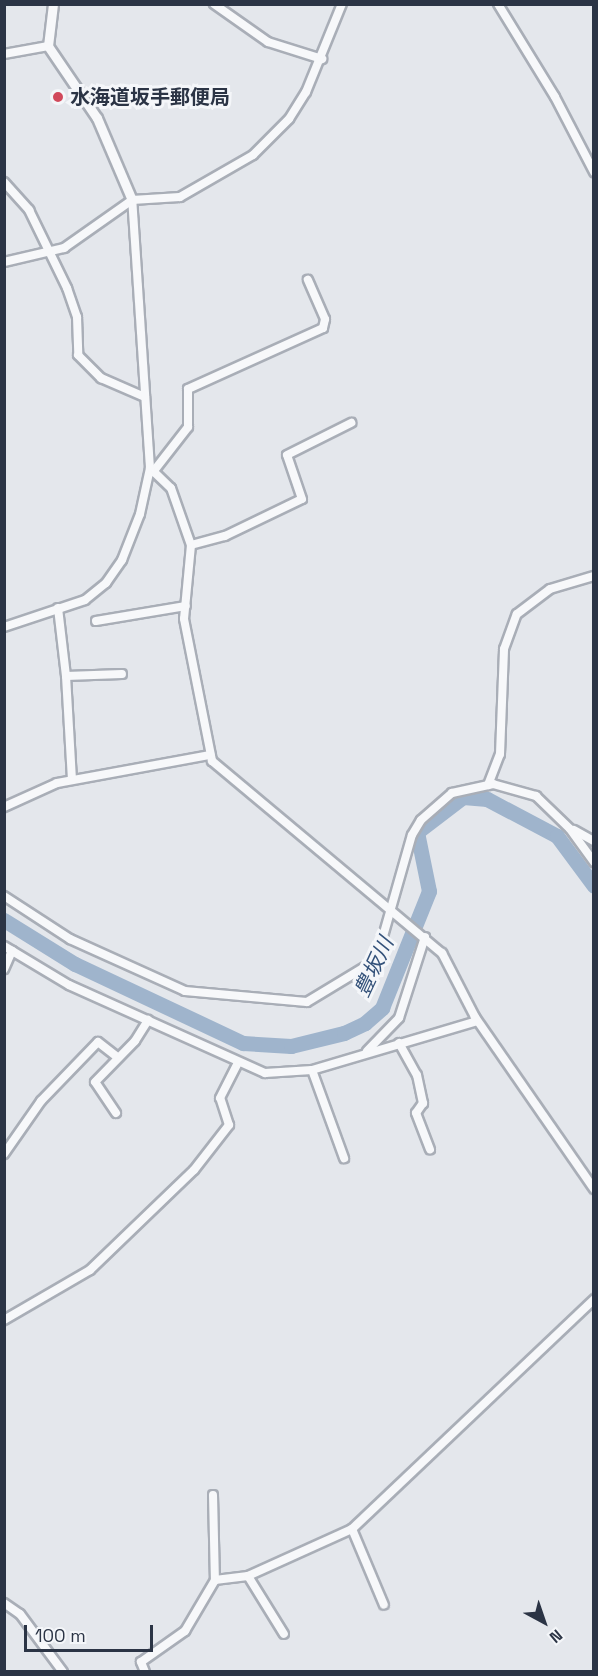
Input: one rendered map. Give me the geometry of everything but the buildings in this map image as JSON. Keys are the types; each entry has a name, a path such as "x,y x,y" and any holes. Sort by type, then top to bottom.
{"street":[{"path":"4,627 85,600 105,583 122,560 140,514 152,470 132,200 98,118 48,46 53,4"},
{"path":"214,4 268,42 322,59"},
{"path":"4,262 49,253 88,234 132,200 180,197 253,155 289,119 322,59 342,4"},
{"path":"498,4 555,97 594,172"},
{"path":"4,54 48,46"},
{"path":"4,182 29,210 77,316 82,360 101,378 145,397"},
{"path":"152,470 188,427 188,389 323,328 326,319 308,280"},
{"path":"191,545 225,536 302,498 287,454 351,423"},
{"path":"152,470 171,488 191,545 186,606 188,645 210,755 221,772 284,818 424,935 454,969 477,1022 594,1189"},
{"path":"488,785 500,754 504,649 517,614 550,589 594,576"},
{"path":"96,621 186,606"},
{"path":"58,609 66,676 72,780"},
{"path":"66,676 122,674"},
{"path":"4,807 28,792 72,780 210,755"},
{"path":"4,896 70,939 185,991 287,1002 325,995 368,965 380,947 392,909 405,852 421,820 452,793 488,785 536,796 570,828 594,862"},
{"path":"570,828 594,841"},
{"path":"363,1053 399,1018 424,935"},
{"path":"4,946 69,985 237,1064 265,1073 312,1070 363,1053 477,1022"},
{"path":"4,969 12,951"},
{"path":"116,1113 95,1082 135,1041 147,1020"},
{"path":"4,1154 41,1101 98,1042 117,1057"},
{"path":"399,1043 417,1075 423,1104 416,1113 430,1149"},
{"path":"4,1320 90,1270 195,1170 229,1125 220,1098 237,1064"},
{"path":"312,1070 344,1158"},
{"path":"215,1580 248,1576 352,1530 594,1299"},
{"path":"145,1671 141,1662 185,1631 215,1580 213,1495"},
{"path":"352,1530 384,1605"},
{"path":"248,1576 284,1634"},
{"path":"4,1603 20,1614 63,1671"}],"waterway":[{"name":"豊坂川","path":"4,920 75,964 243,1043 291,1046 344,1033 365,1023 382,1008 429,891 417,832 463,797 487,799 557,836 594,886"}],"place":[{"name":"水海道坂手郵便局","path":"58,97"}]}
